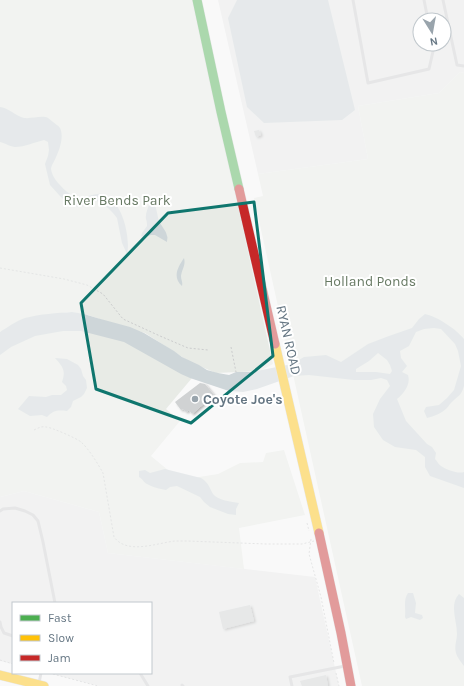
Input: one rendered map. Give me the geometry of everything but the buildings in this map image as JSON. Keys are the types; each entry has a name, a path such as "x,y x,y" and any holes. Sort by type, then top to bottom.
{"street":[{"name":"RYAN ROAD","path":"197,0 223,120 289,402 316,539 341,633 352,686"},
{"path":"0,675 41,685"}],"lane":[{"path":"353,0 368,83 429,69 433,52"},
{"path":"424,0 426,12"},
{"path":"443,0 457,65 464,66"},
{"path":"0,511 3,509 15,508 33,515 38,522 56,602"},
{"path":"0,622 4,633 12,636"},
{"path":"292,686 290,678 347,665"},
{"path":"41,674 41,685"},
{"path":"141,674 148,686"}],"path":[{"path":"0,268 64,278 86,285 103,294 123,319 188,348 208,350"},
{"path":"231,347 236,372"},
{"path":"34,430 44,426 51,428 80,441 86,447 103,473 114,537 118,542 124,545 147,546 175,541 302,544 316,539"},
{"path":"307,523 309,532"},
{"path":"316,539 311,542 309,554 321,597 338,686"},
{"path":"0,660 12,664"},
{"path":"53,674 98,686"}],"highlighted area":[{"path":"254,202 273,356 191,423 96,389 81,303 168,213"}],"shaded area":[{"path":"218,0 464,0 464,73 460,72 439,93 358,106 368,159 258,174"},
{"path":"237,0 328,0 355,110 342,120 264,123 247,107 228,18"},
{"path":"0,107 6,108 24,118 49,118 59,127 62,139 51,168 54,176 64,189 73,196 87,197 102,194 109,197 115,203 124,220 128,238 127,254 122,243 117,218 108,208 97,201 88,202 84,206 78,207 72,205 65,201 50,185 45,164 49,150 48,142 44,140 15,147 0,142"},
{"path":"150,202 153,202 155,206 159,221 165,230 167,242 155,235 144,237 141,236 147,226 146,215"},
{"path":"184,258 181,276 182,286 177,279 177,272"},
{"path":"72,312 130,327 144,333 182,357 207,370 229,375 236,372 251,372 292,364 304,357 326,355 341,362 368,344 412,328 425,314 435,318 452,327 464,339 464,386 462,392 445,410 427,418 424,411 426,407 439,405 454,390 461,366 455,344 441,329 424,329 416,332 409,346 400,351 401,358 407,366 402,372 408,375 409,382 397,399 406,421 427,444 432,447 436,453 435,459 440,465 452,471 464,472 464,488 430,476 425,467 425,457 416,450 395,447 383,440 374,427 373,414 380,399 390,386 387,380 381,378 371,380 354,380 309,375 294,376 257,389 243,392 229,391 181,374 124,342 81,331 63,331 35,336 11,347 0,355 0,332 9,326 25,318","holes":["378,353 387,360 392,371 390,374 356,372 356,369"]},
{"path":"55,358 67,359 78,365 86,380 87,388 81,397 73,401 71,407 67,411 56,411 47,417 42,415 30,416 18,409 29,396 46,397 61,395 67,390 66,386 62,382 64,374 63,369"},
{"path":"165,469 201,478 207,483 213,494 218,498 239,503 236,509 236,515 228,514 210,507 200,497 177,486 170,487 166,490 161,489 147,484 139,477 139,471 145,470 150,473"},
{"path":"24,491 99,512 108,553 315,577 339,686 99,686 52,674 152,674 152,602 12,602 12,664 0,661 0,497"},
{"path":"408,593 413,593 416,603 415,613 422,615 423,618 420,620 411,617 406,619 405,617 405,602"},
{"path":"459,594 464,598 464,666 455,650 457,629 454,603"}],"green space":[{"name":"River Bends Park","path":"0,0 192,0 273,364 260,371 216,373 190,362 145,333 88,315 70,312 37,316 0,332"},
{"name":"Holland Ponds","path":"460,72 464,73 464,686 362,686 254,198 263,196 258,174 368,159 358,106 439,93"},
{"path":"61,320 127,335 197,372 166,409 180,421 151,456 180,480 218,474 240,463 263,462 266,453 284,450 305,515 239,528 244,569 108,553 99,512 24,491 0,497 0,346"}],"traffic: fast":[{"path":"197,0 239,189"}],"traffic: slow":[{"path":"275,344 319,533"},
{"path":"0,675 44,686"}],"traffic: jam":[{"path":"239,189 275,344"},
{"path":"319,533 351,686"}],"place":[{"name":"Coyote Joe's","path":"195,399"}]}
